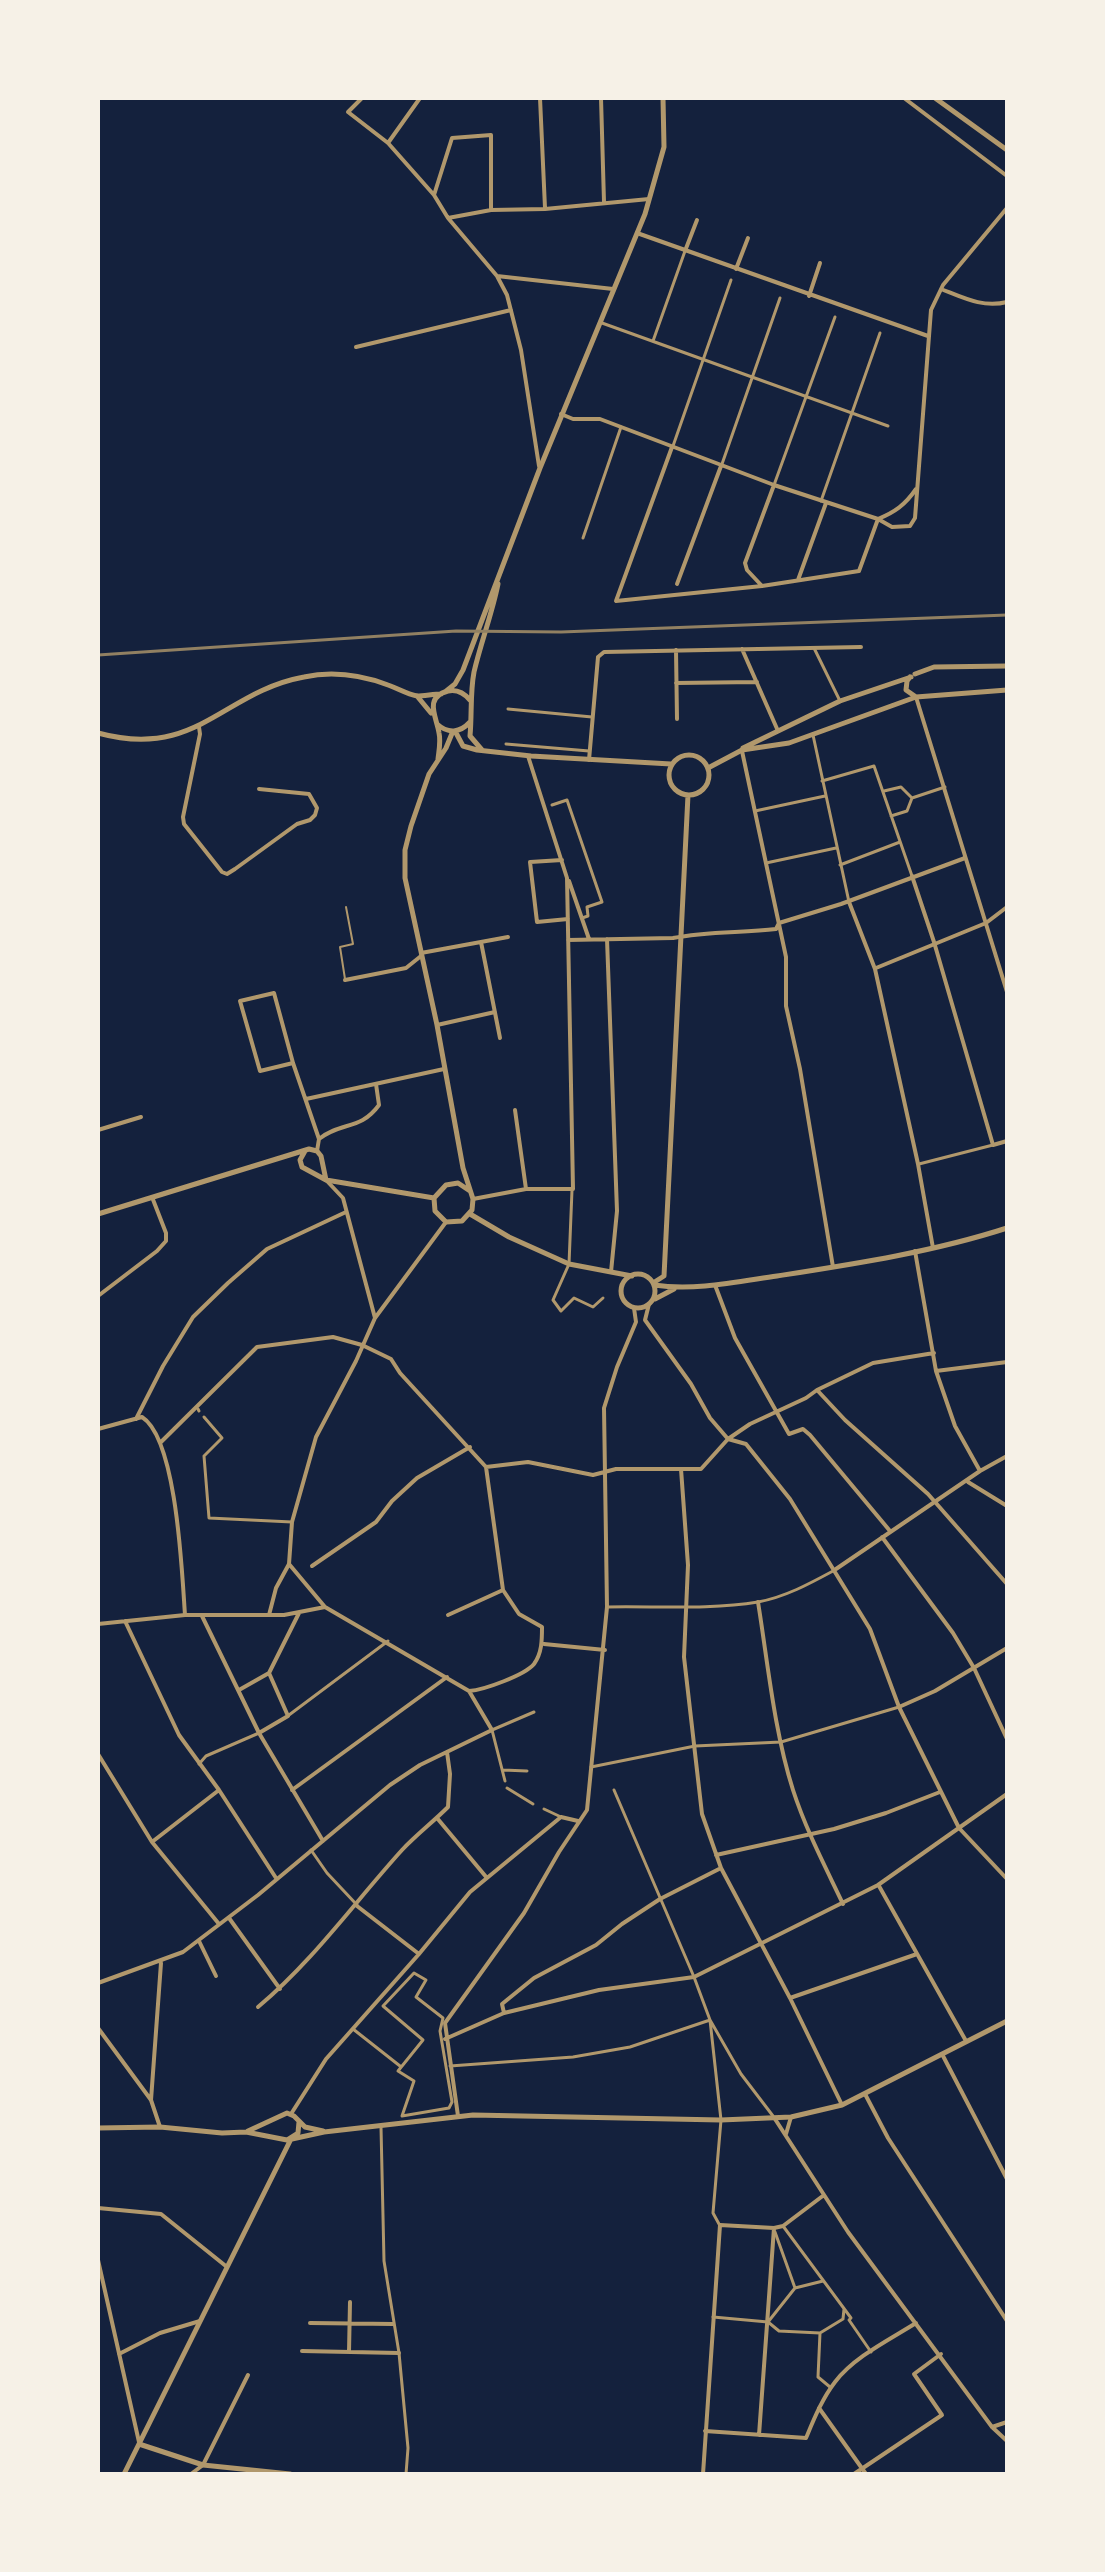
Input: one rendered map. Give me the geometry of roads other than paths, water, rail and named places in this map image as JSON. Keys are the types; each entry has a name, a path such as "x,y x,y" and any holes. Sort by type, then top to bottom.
{"street":[{"path":"362,98 348,112 388,143 434,195 448,218 497,276 511,310 521,350 540,468"},
{"path":"388,143 420,98"},
{"path":"540,98 545,209"},
{"path":"601,98 604,202"},
{"path":"433,716 433,705 460,677 561,414 637,233 664,147 663,98"},
{"path":"904,98 1007,176"},
{"path":"935,98 1007,150"},
{"path":"434,195 452,138 491,135 491,210"},
{"path":"448,218 491,210 545,209 649,199"},
{"path":"561,414 573,419 600,419 721,466 878,519 892,527 910,526 915,518 931,310 941,289 1007,208"},
{"path":"653,342 697,220"},
{"path":"637,233 928,336"},
{"path":"736,269 748,238"},
{"path":"809,296 820,263"},
{"path":"497,276 613,289"},
{"path":"731,280 616,601 762,586 859,571 878,519 906,503 917,487"},
{"path":"941,289 978,304 990,306 1007,302"},
{"path":"677,584 780,298"},
{"path":"356,347 511,310"},
{"path":"762,586 747,570 745,563 835,317"},
{"path":"599,322 888,426"},
{"path":"797,581 880,333"},
{"path":"583,538 621,427"},
{"path":"483,751 470,736 474,673 501,575"},
{"path":"589,760 598,657 604,652 861,647"},
{"path":"814,648 840,701"},
{"path":"742,649 778,731"},
{"path":"676,650 677,719"},
{"path":"707,767 840,701 934,667 1007,666"},
{"path":"98,733 121,740 145,741 199,727 253,696 303,677 333,674 353,676 416,696 454,690 462,693 472,704"},
{"path":"913,676 906,687 916,697 1007,992"},
{"path":"676,683 757,682"},
{"path":"741,750 789,743 916,697 1006,690"},
{"path":"416,696 436,723 440,735 438,760"},
{"path":"508,709 592,717"},
{"path":"436,723 443,729 454,731 465,727 472,719"},
{"path":"199,727 184,824 222,872 227,874 297,824 315,815 317,808 309,794 259,789"},
{"path":"454,731 463,746"},
{"path":"454,731 423,790 405,850 405,878 437,1025 463,1168 473,1199 470,1214 459,1222 446,1222 435,1211 434,1198 446,1185 458,1183 470,1191"},
{"path":"813,735 849,902 875,969 918,1164 933,1248"},
{"path":"506,744 589,751"},
{"path":"446,748 463,746 528,756 671,764 682,756 691,755 701,759 707,767 709,778 704,788 688,795 677,791 671,784 671,764"},
{"path":"741,750 786,957 786,1006 800,1069 833,1267"},
{"path":"528,756 548,806 567,878 589,939"},
{"path":"822,781 874,766 934,942 993,1145"},
{"path":"882,791 901,787 912,798"},
{"path":"912,798 945,787"},
{"path":"653,1284 664,1276 688,795"},
{"path":"754,811 825,796"},
{"path":"891,816 907,811 912,798"},
{"path":"548,806 567,800 602,902 587,907 588,916 582,918"},
{"path":"840,865 900,842"},
{"path":"765,863 836,848"},
{"path":"568,940 776,929 779,923 849,902 965,858"},
{"path":"562,860 530,862 537,922 568,919"},
{"path":"567,878 573,1189 569,1264 553,1300 561,1311 574,1298 593,1307 603,1298"},
{"path":"875,969 986,923 1007,907"},
{"path":"345,980 406,968 421,954 508,937"},
{"path":"458,2117 445,2023 524,1913 587,1810 607,1607 604,1408 636,1322 634,1308 624,1300 622,1288 611,1272 617,1211 607,939"},
{"path":"481,942 500,1038"},
{"path":"1004,983 1007,977"},
{"path":"293,1063 260,1071 240,1001 274,993 293,1063 319,1139 317,1151 326,1180 343,1198 375,1318"},
{"path":"437,1025 495,1012"},
{"path":"306,1099 444,1069"},
{"path":"319,1139 330,1131 362,1123 375,1111 379,1105 376,1084"},
{"path":"515,1110 526,1189"},
{"path":"98,1130 141,1117"},
{"path":"918,1164 1007,1141"},
{"path":"98,1214 306,1150 317,1151"},
{"path":"306,1150 300,1160 302,1167 326,1180 434,1198"},
{"path":"309,1171 317,1169 322,1162"},
{"path":"458,1183 463,1168"},
{"path":"473,1199 526,1189 573,1189"},
{"path":"98,1296 166,1241 166,1233 152,1197"},
{"path":"136,1419 193,1317 267,1249 346,1212"},
{"path":"470,1214 509,1237 569,1264 645,1276 653,1284 655,1293 645,1320"},
{"path":"269,1615 276,1588 289,1564 292,1522 316,1437 375,1318 446,1222"},
{"path":"653,1284 675,1288 715,1285 833,1267 971,1240 1007,1228"},
{"path":"915,1251 936,1371 955,1426 980,1471"},
{"path":"622,1288 632,1276"},
{"path":"715,1285 735,1338 789,1434 803,1429 810,1435 890,1531"},
{"path":"634,1308 650,1303 675,1288"},
{"path":"636,1322 645,1320"},
{"path":"645,1320 691,1384 710,1418 728,1439 746,1444 790,1499 870,1629 899,1707 959,1828 1007,1879"},
{"path":"160,1443 198,1410 257,1347 333,1337 362,1345 391,1359 438,1417 486,1467 503,1590 519,1614 542,1627 542,1644 533,1666 483,1690 469,1691"},
{"path":"486,1467 528,1462 593,1475 607,1470 649,1467 701,1469 728,1439 750,1424 817,1390 873,1363 934,1353"},
{"path":"936,1371 1007,1362"},
{"path":"817,1390 845,1420 928,1494 1007,1584"},
{"path":"204,1417 222,1438 204,1456 209,1518 292,1522"},
{"path":"98,1429 147,1419 160,1443 175,1498 185,1615"},
{"path":"312,1566 376,1522 392,1501 417,1478 470,1447"},
{"path":"607,1607 758,1602 798,1590 1007,1456"},
{"path":"681,1469 688,1565 684,1657 702,1814 721,1868 842,2105"},
{"path":"967,1481 1007,1506"},
{"path":"882,1537 953,1633 974,1668 1007,1739"},
{"path":"289,1564 301,1573 325,1607 469,1691 492,1730 505,1781"},
{"path":"448,1615 503,1590"},
{"path":"758,1602 781,1742 793,1790 809,1833 843,1904"},
{"path":"98,1624 185,1615 299,1613 325,1607"},
{"path":"238,1690 269,1673 299,1613"},
{"path":"202,1616 259,1733 323,1841"},
{"path":"125,1621 179,1735 276,1878"},
{"path":"199,1764 206,1756 259,1733 288,1716 388,1641"},
{"path":"542,1644 605,1650"},
{"path":"591,1767 695,1746 781,1742 899,1707 1007,1648"},
{"path":"269,1673 288,1716"},
{"path":"292,1790 447,1677"},
{"path":"98,1983 161,1961 199,1941 390,1785 420,1765 534,1712"},
{"path":"999,1723 1007,1719"},
{"path":"258,2007 280,1989 357,1906 403,1849 448,1807 450,1774 447,1752"},
{"path":"98,1754 152,1842 220,1925"},
{"path":"503,1770 527,1771"},
{"path":"507,1788 533,1804"},
{"path":"152,1842 219,1790"},
{"path":"614,1790 710,2020 741,2074 774,2117 848,2232 992,2427 1007,2441"},
{"path":"716,1855 834,1829 940,1792"},
{"path":"445,2039 504,2013 599,1990 694,1977 878,1885 1007,1794"},
{"path":"544,1809 578,1821"},
{"path":"291,2114 326,2059 470,1892 561,1817"},
{"path":"437,1818 487,1878"},
{"path":"311,1850 357,1906 419,1954"},
{"path":"504,2013 502,2004 534,1978 596,1945 660,1899 721,1868"},
{"path":"878,1885 966,2041"},
{"path":"229,1918 280,1989"},
{"path":"199,1941 216,1976"},
{"path":"790,1998 917,1954"},
{"path":"151,2100 161,1961"},
{"path":"414,1973 426,1980 416,1997 443,2018 440,2031 451,2105 402,2116 414,2081 398,2071 401,2067 423,2040 383,2006 414,1973"},
{"path":"450,2066 573,2057 630,2047 710,2020"},
{"path":"703,2474 720,2225 713,2213 721,2120 710,2020"},
{"path":"98,2128 160,2127 246,2132 292,2139 324,2132 458,2117 721,2120 791,2117 842,2105 1007,2021"},
{"path":"98,2028 151,2100 160,2127"},
{"path":"353,2029 401,2067"},
{"path":"942,2054 1007,2179"},
{"path":"865,2094 888,2138 1007,2321"},
{"path":"246,2132 279,2115 291,2114 305,2127 324,2132"},
{"path":"787,2138 786,2127 791,2117"},
{"path":"274,2120 272,2128 281,2139 283,2152"},
{"path":"124,2474 283,2152 299,2129 299,2122"},
{"path":"381,2127 384,2261 399,2353 408,2448 406,2474"},
{"path":"720,2225 783,2226 824,2195"},
{"path":"98,2208 161,2214 227,2267"},
{"path":"783,2226 844,2309 871,2352"},
{"path":"774,2228 795,2288"},
{"path":"759,2435 774,2228"},
{"path":"98,2260 139,2444"},
{"path":"768,2322 795,2288 823,2280"},
{"path":"349,2352 350,2302"},
{"path":"713,2317 768,2322 779,2331 820,2333 843,2319 844,2309"},
{"path":"119,2354 160,2333 200,2321"},
{"path":"310,2323 393,2324"},
{"path":"705,2431 806,2438 836,2379 916,2323"},
{"path":"820,2333 818,2377 831,2388"},
{"path":"302,2351 399,2353"},
{"path":"854,2474 864,2471 942,2415 914,2374 941,2354"},
{"path":"191,2474 203,2465 248,2375"},
{"path":"819,2408 864,2471"},
{"path":"992,2427 1007,2422"},
{"path":"139,2444 203,2465 290,2474"}],"lane":[{"path":"345,980 340,947 353,944 346,907"}],"railway":[{"path":"98,655 456,631 561,632 1007,615"}]}
